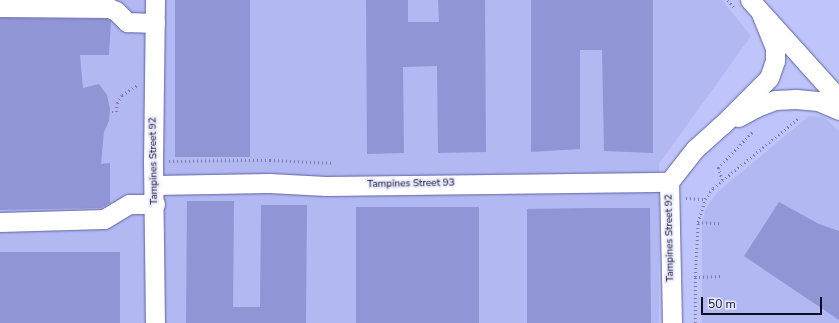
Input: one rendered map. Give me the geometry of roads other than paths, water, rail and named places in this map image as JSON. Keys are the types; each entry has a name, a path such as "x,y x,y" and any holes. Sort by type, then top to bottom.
{"street":[{"name":"Tampines Street 92","path":"155,0 155,323"},
{"path":"0,7 109,8 116,11 128,22 155,23"},
{"name":"Tampines Street 92","path":"756,7 839,99"},
{"name":"Tampines Street 92","path":"672,323 669,182 695,149 722,125 768,78 775,61 775,48 756,7"},
{"name":"Tampines Street 92","path":"722,125 757,106 775,100 796,99 818,101 839,110"},
{"name":"Tampines Street 93","path":"154,185 269,183 326,186 669,182"},
{"path":"0,222 104,219 129,204 155,204"}]}
